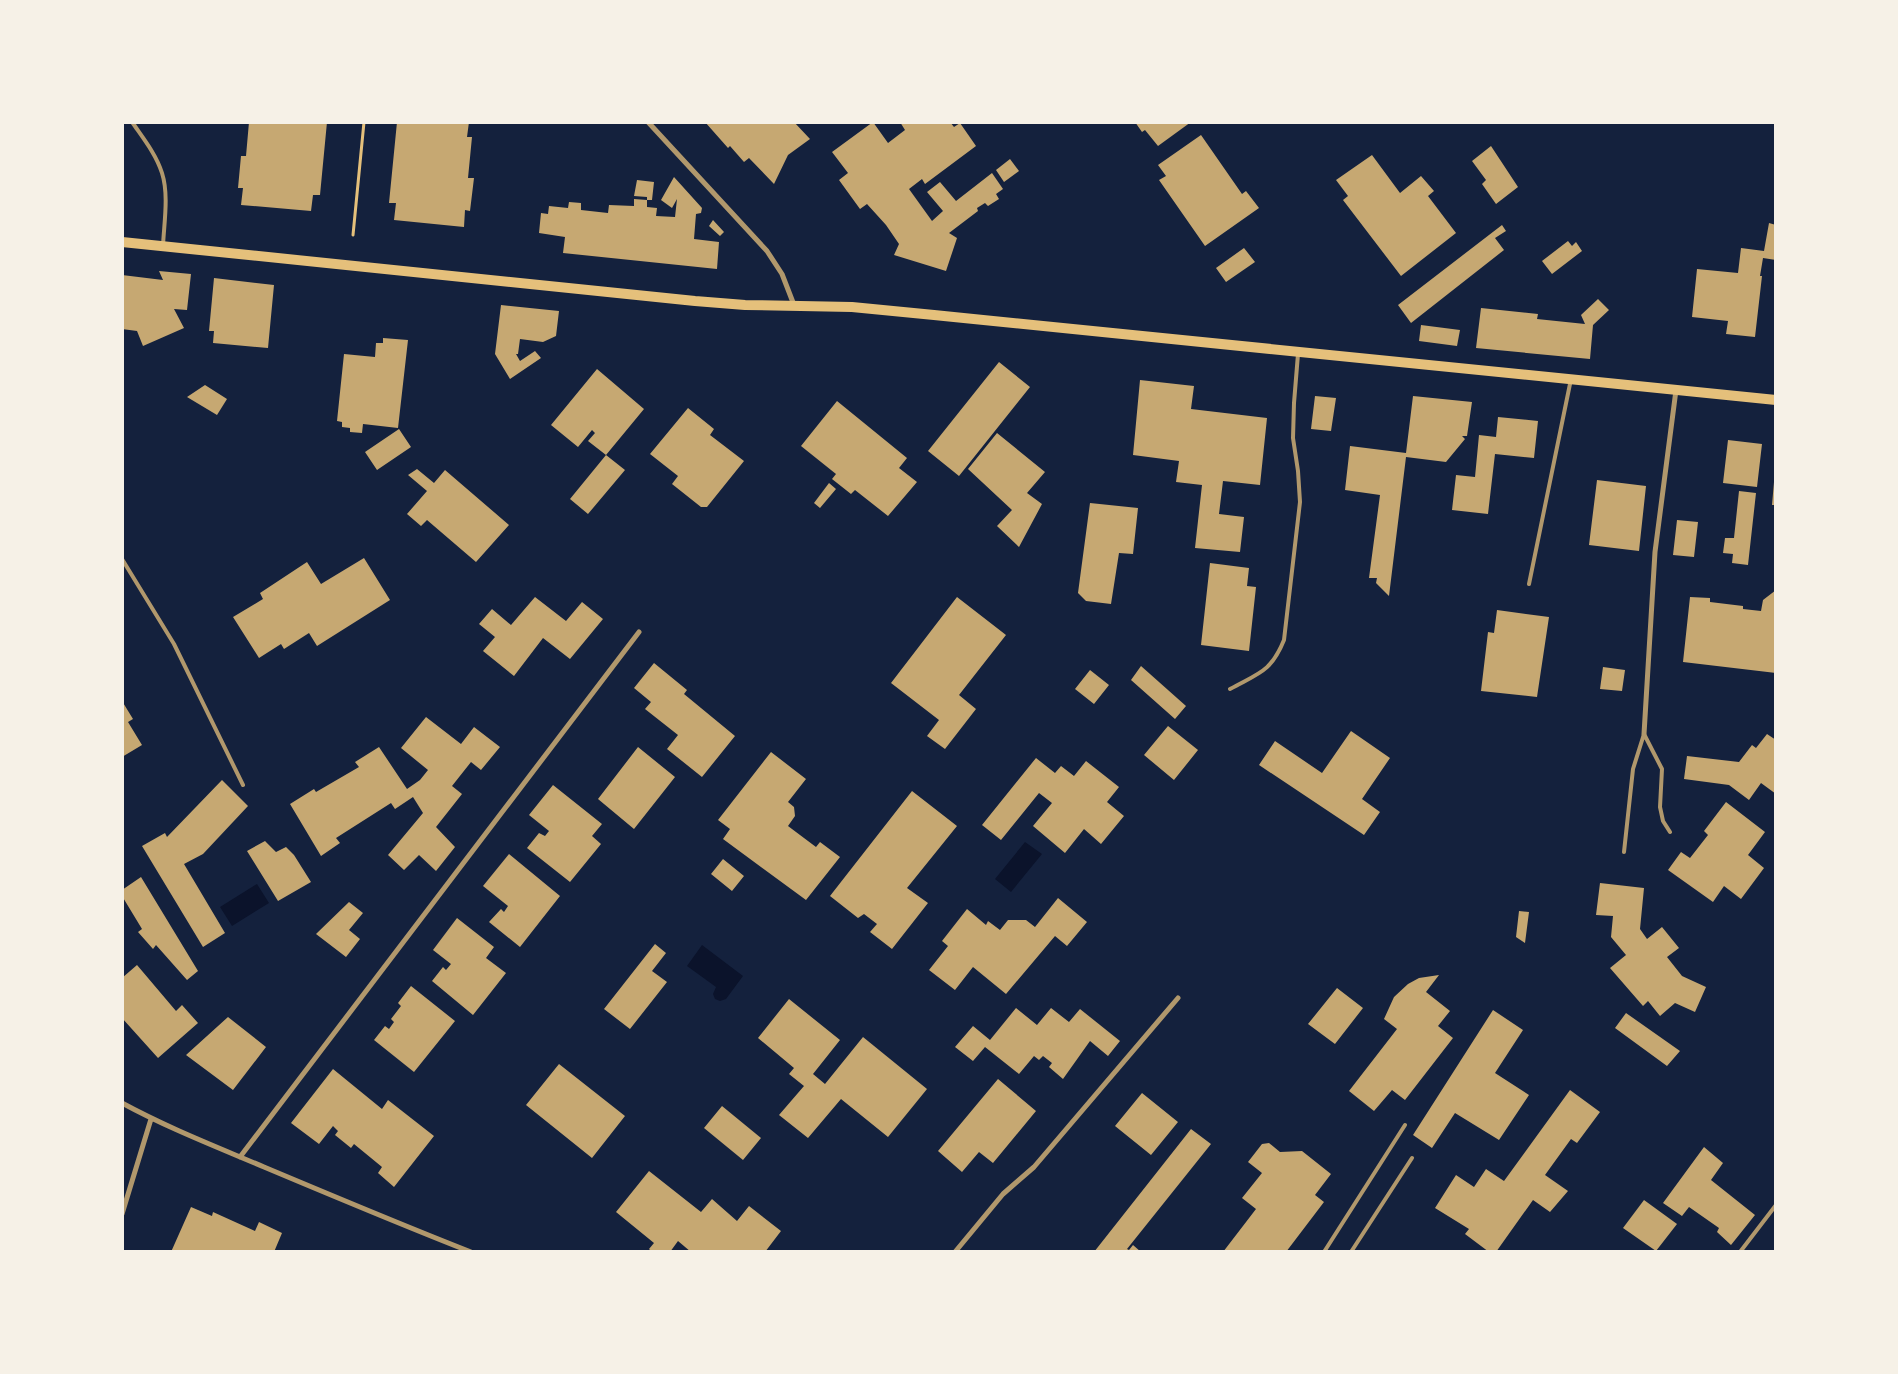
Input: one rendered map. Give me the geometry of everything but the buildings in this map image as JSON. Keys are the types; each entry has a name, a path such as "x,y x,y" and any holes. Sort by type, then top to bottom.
{"main road":[{"path":"122,242 745,305 852,307 1776,400"}],"street":[{"path":"648,122 767,251 782,274 794,306"},
{"path":"1644,734 1655,552 1676,390"},
{"path":"240,1157 640,632"},
{"path":"954,1252 1003,1194 1034,1167 1178,998"},
{"path":"122,1103 151,1119 240,1157 388,1220 472,1252"},
{"path":"122,1214 151,1119"}],"lane":[{"path":"132,122 156,159 162,174 164,186 163,246"},
{"path":"1230,689 1270,667 1278,655 1284,640 1300,502 1293,438 1298,351"},
{"path":"1529,584 1571,380"},
{"path":"122,559 174,644 242,785"},
{"path":"1644,734 1662,769 1660,807 1663,821 1670,832"},
{"path":"1624,852 1633,769 1644,734"},
{"path":"1324,1252 1405,1125"},
{"path":"1351,1252 1412,1158"},
{"path":"1740,1252 1776,1205"}],"path":[{"path":"353,234 364,122"}],"water":[{"path":"1025,842 1042,854 1011,892 995,879"},
{"path":"257,884 269,903 232,926 220,907"},
{"path":"702,945 743,976 726,999 720,1001 715,999 713,994 716,987 687,966"}]}
